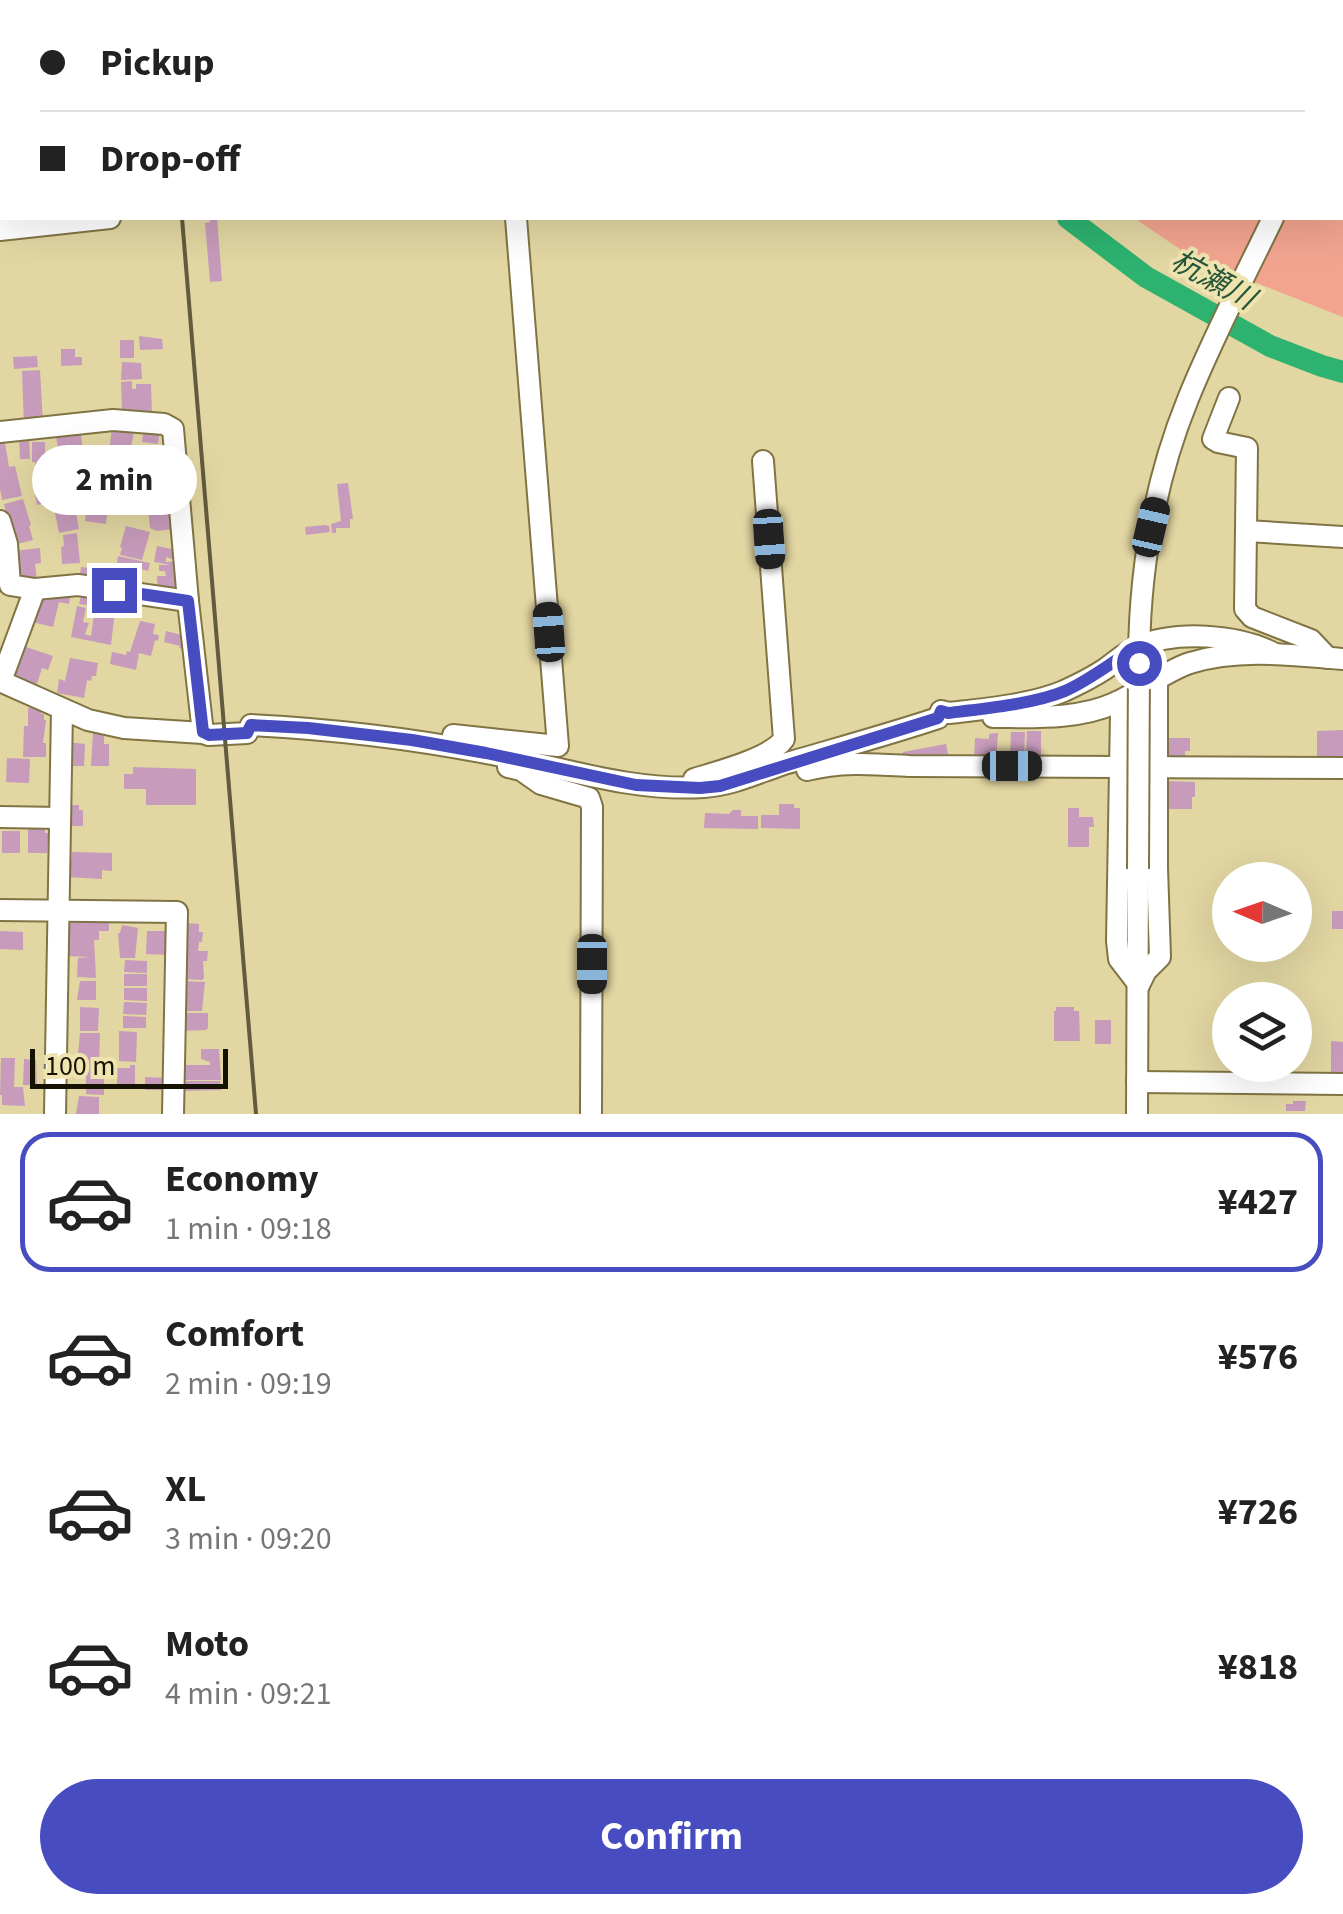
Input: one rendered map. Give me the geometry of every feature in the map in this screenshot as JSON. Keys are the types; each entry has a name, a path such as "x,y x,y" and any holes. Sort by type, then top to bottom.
{"street":[{"path":"0,230 92,220"},
{"path":"412,740 430,733 558,746 516,220"},
{"path":"1137,1114 1139,647 1151,527 1186,403 1272,220"},
{"path":"1229,398 1213,439 1247,448 1245,608 1252,617 1311,640 1335,659"},
{"path":"0,432 113,420 164,424 174,429 203,732"},
{"path":"680,787 777,748 784,739 763,462"},
{"path":"0,520 10,585 35,589 78,585 188,601"},
{"path":"1246,530 1343,537"},
{"path":"35,589 0,681 88,720 124,728 209,735 247,733 251,725 412,740 636,785 720,786 938,718 1068,715 1099,710 1187,664 1217,657 1274,654 1335,659"},
{"path":"938,718 941,711 1000,707 1062,692 1104,670 1119,657 1166,639 1195,636 1264,648 1274,654"},
{"path":"1139,985 1160,956 1157,680"},
{"path":"1117,702 1121,713 1117,942 1120,959 1139,985"},
{"path":"55,1114 62,710"},
{"path":"486,753 496,763 521,770 540,784 589,798 592,807 591,1114"},
{"path":"778,766 791,774 855,763 1343,768"},
{"path":"0,817 60,818"},
{"path":"0,910 177,912 173,1114"},
{"path":"1137,1082 1343,1084"}],"shaded area":[{"path":"1137,220 1343,220 1343,317 1193,258"}],"building":[{"path":"217,220 222,281 210,282 205,223"},
{"path":"139,336 162,339 163,349 140,350"},
{"path":"120,340 134,340 134,358 120,358"},
{"path":"61,349 75,349 75,357 82,357 82,365 61,366"},
{"path":"37,356 38,367 14,369 13,357"},
{"path":"122,362 141,363 142,379 121,380"},
{"path":"40,370 43,424 24,425 22,371"},
{"path":"132,381 132,389 136,389 136,384 151,384 152,414 128,415 128,409 122,409 121,382"},
{"path":"112,426 135,428 129,456 109,454"},
{"path":"144,426 160,428 158,444 142,442"},
{"path":"81,434 82,485 64,486 56,436"},
{"path":"19,436 29,436 30,459 20,459"},
{"path":"4,437 9,467 15,466 22,496 2,500 0,438"},
{"path":"32,442 45,442 42,465 32,462"},
{"path":"110,456 141,460 139,474 132,473 130,483 104,479"},
{"path":"137,476 168,478 167,490 136,487"},
{"path":"348,483 353,519 350,528 336,528 336,533 332,533 331,524 341,521 337,484"},
{"path":"90,484 132,486 130,498 114,496 106,524 85,521"},
{"path":"49,491 51,502 37,505 35,494"},
{"path":"73,498 80,512 76,513 79,529 59,533 53,503"},
{"path":"23,499 33,540 13,545 4,504"},
{"path":"172,505 174,529 150,528 148,507"},
{"path":"325,525 330,532 306,535 305,527"},
{"path":"126,526 150,532 142,560 120,555"},
{"path":"77,533 80,563 62,564 63,535"},
{"path":"157,546 176,550 174,560 166,557 166,562 179,561 180,593 158,594 157,576 166,576 165,571 159,571 159,565 171,565 154,562"},
{"path":"40,548 41,563 35,564 37,581 16,584 13,551"},
{"path":"118,556 150,563 148,571 141,569 137,573 133,589 114,584"},
{"path":"81,567 107,570 106,579 79,581"},
{"path":"71,591 69,604 59,602 53,627 32,622 38,595"},
{"path":"82,591 126,599 123,612 115,610 111,645 71,637 77,606 86,608 83,622 89,623 85,634 91,636 95,606 79,604"},
{"path":"140,621 155,624 153,634 159,635 151,656 139,653 136,670 110,664 112,652 130,652"},
{"path":"166,631 186,639 184,649 164,642"},
{"path":"26,647 53,656 48,670 42,668 37,684 11,676"},
{"path":"70,658 98,663 96,676 87,680 84,698 57,693 59,679 65,681"},
{"path":"28,708 41,708 44,714 46,757 23,757"},
{"path":"1343,730 1343,762 1317,763 1317,731"},
{"path":"1027,731 1041,731 1041,755 1026,752"},
{"path":"1011,732 1025,732 1024,759 1010,759"},
{"path":"93,733 104,733 104,744 109,744 109,766 91,766"},
{"path":"998,733 996,761 974,760 975,738 989,739 989,734"},
{"path":"1163,738 1190,738 1185,763 1162,762"},
{"path":"68,742 85,744 84,766 68,766"},
{"path":"946,744 949,759 904,760 903,752"},
{"path":"7,758 30,759 29,783 6,782"},
{"path":"133,767 196,769 196,805 146,805 146,789 124,789 124,774 133,774"},
{"path":"1164,781 1195,782 1192,809 1164,809"},
{"path":"779,804 800,808 800,829 761,828 761,815 779,815"},
{"path":"69,805 79,805 79,810 83,810 83,826 66,826"},
{"path":"1068,808 1079,808 1079,817 1093,817 1089,847 1068,847"},
{"path":"741,810 741,816 758,816 758,829 704,828 705,813 729,814"},
{"path":"28,826 45,826 45,833 49,833 47,853 28,853"},
{"path":"2,831 20,831 20,853 2,853"},
{"path":"72,852 112,853 112,871 102,870 102,879 66,877"},
{"path":"1332,911 1343,911 1343,929 1332,929"},
{"path":"70,916 109,918 109,931 99,931 99,940 94,940 96,978 77,977 78,958 89,957 64,956"},
{"path":"186,923 199,924 199,932 203,932 198,951 208,951 202,980 182,979"},
{"path":"122,925 138,928 135,958 120,958 118,933"},
{"path":"0,931 23,932 23,950 0,949"},
{"path":"147,931 165,931 167,955 146,954"},
{"path":"125,960 147,961 147,973 124,972"},
{"path":"124,974 147,974 147,986 124,986"},
{"path":"80,981 96,981 96,1000 77,1000"},
{"path":"183,981 205,982 202,1011 180,1011"},
{"path":"124,988 147,988 147,1001 124,1000"},
{"path":"124,1002 147,1003 146,1015 123,1014"},
{"path":"80,1007 99,1008 98,1031 80,1031"},
{"path":"1056,1007 1074,1007 1074,1011 1079,1011 1080,1041 1054,1041"},
{"path":"180,1013 208,1013 208,1028 180,1031"},
{"path":"123,1016 146,1017 146,1028 123,1028"},
{"path":"1095,1020 1111,1020 1111,1044 1095,1044"},
{"path":"119,1031 137,1032 136,1062 119,1061"},
{"path":"80,1033 100,1033 99,1067 104,1067 104,1095 86,1094 86,1065 80,1065 78,1054"},
{"path":"1331,1041 1343,1042 1343,1078 1331,1078"},
{"path":"201,1049 219,1049 221,1080 185,1080 185,1065 210,1065 201,1059"},
{"path":"1,1058 15,1058 14,1087 23,1087 25,1106 2,1105"},
{"path":"24,1059 36,1060 37,1085 23,1085"},
{"path":"135,1065 135,1089 117,1089 117,1068"},
{"path":"145,1077 165,1078 164,1090 145,1090"},
{"path":"185,1081 220,1081 221,1090 185,1091"},
{"path":"79,1096 99,1097 99,1114 76,1114"},
{"path":"1306,1101 1305,1111 1286,1111 1286,1104"}],"waterway":[{"name":"杭瀬川","path":"1071,220 1146,277 1270,346 1343,372"}],"railway":[{"path":"182,220 256,1114"}],"route":[{"path":"114,590 188,601 203,732 209,735 247,733 251,725 412,740 636,785 720,786 938,718 941,711 1000,707 1062,692 1139,646 1139,663"}]}
